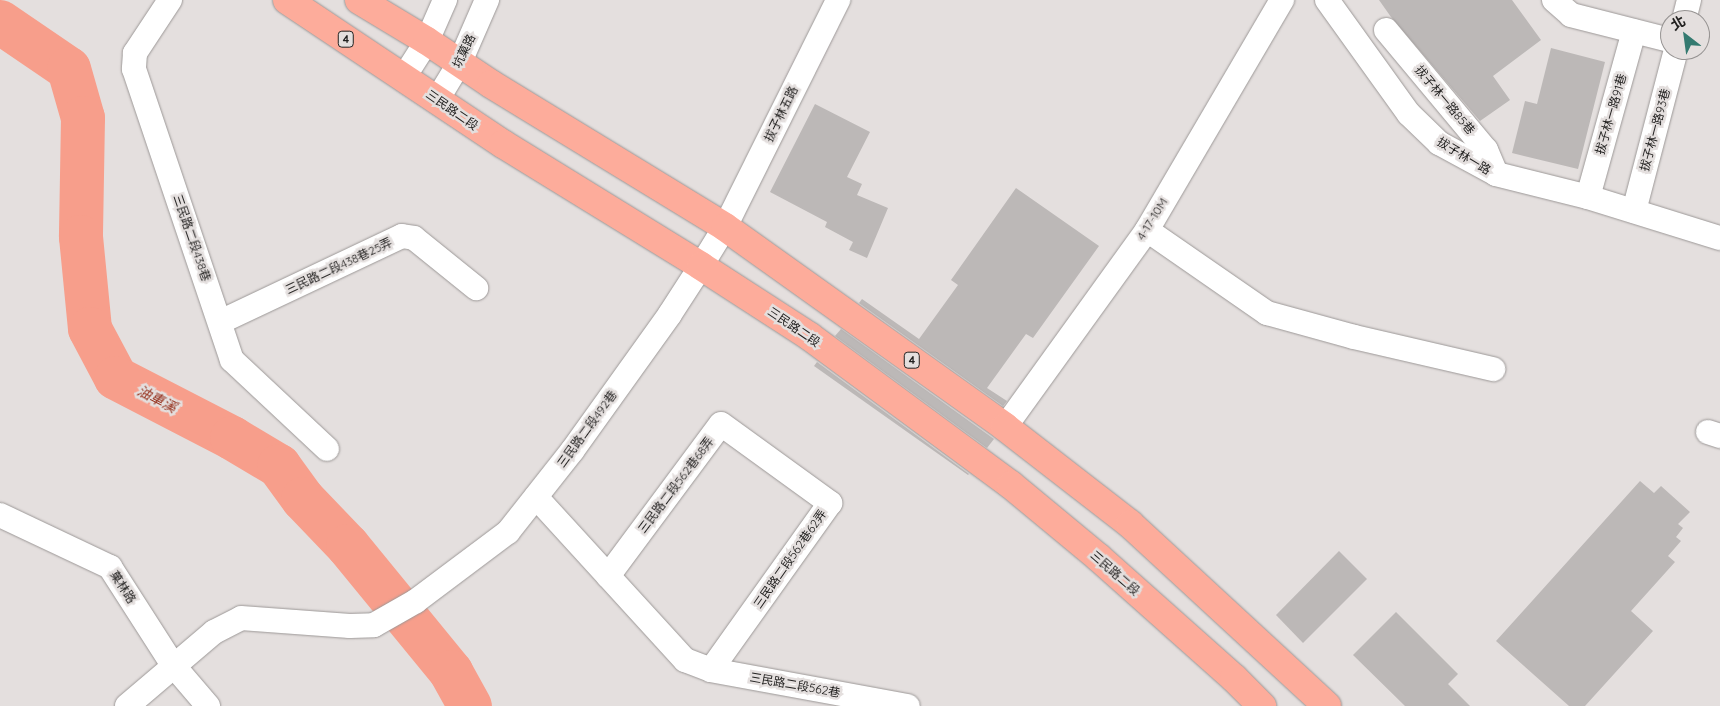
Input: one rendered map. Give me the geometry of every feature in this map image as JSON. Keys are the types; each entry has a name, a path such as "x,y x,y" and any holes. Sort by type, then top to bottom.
{"main road":[{"name":"三民路二段","path":"287,0 503,144 702,266 809,336 1011,485 1098,557 1234,678 1262,706"},
{"name":"4","path":"359,0 427,41 491,84 725,227 1005,426 1130,524 1327,706"}],"street":[{"name":"三民路二段438巷","path":"170,0 135,53 134,69 232,360 327,449"},
{"path":"404,77 427,41 445,0"},
{"name":"坑菓路","path":"437,100 460,62 487,0"},
{"name":"拔子林五路","path":"725,227 838,0"},
{"name":"4-17-10M","path":"1005,426 1147,230 1282,0"},
{"name":"拔子林一路","path":"1327,0 1409,114 1439,143 1496,174 1634,210 1720,238"},
{"path":"1554,0 1571,15 1660,38"},
{"name":"拔子林一路85巷","path":"1386,30 1486,150 1496,174"},
{"name":"拔子林一路91巷","path":"1588,197 1634,31"},
{"name":"拔子林一路93巷","path":"1634,210 1673,60"},
{"name":"三民路二段492巷","path":"173,666 214,632 241,618 350,626 374,625 416,601 508,532 595,419 702,266 725,227"},
{"path":"1147,230 1267,313 1354,337 1493,369"},
{"name":"三民路二段438巷25弄","path":"220,322 402,236 414,238 476,288"},
{"name":"三民路二段562巷68弄","path":"608,576 721,424 776,464"},
{"name":"三民路二段562巷62弄","path":"711,670 830,503 776,464"},
{"name":"三民路二段562巷","path":"536,497 685,660 711,670 908,706"},
{"name":"菓林路","path":"0,515 110,567 173,666 208,706"},
{"path":"127,706 173,666"}],"building":[{"path":"1379,0 1512,0 1541,40 1493,76 1510,100 1480,121 1391,17"},
{"path":"1551,48 1605,62 1578,169 1512,153 1525,101 1537,104"},
{"path":"815,104 870,132 847,177 862,184 857,195 888,208 867,258 849,250 853,242 825,227 827,222 770,192"},
{"path":"1016,188 1099,246 1033,338 1026,334 987,388 1007,401 1003,406 859,303 862,299 919,339 958,285 951,280"},
{"path":"841,329 994,439 987,448 835,336"},
{"path":"817,362 969,474 814,366"},
{"path":"1640,481 1654,493 1661,486 1690,512 1678,524 1683,528 1676,537 1681,541 1668,556 1675,562 1631,611 1653,631 1585,706 1569,706 1496,641"},
{"path":"1339,551 1367,579 1303,643 1276,615"},
{"path":"1396,612 1458,674 1448,684 1470,706 1405,706 1353,655"}],"waterway":[{"name":"油車溪","path":"0,22 69,69 83,118 81,237 90,329 116,378 232,438 279,466 303,499 348,546 451,672 470,706"}]}
